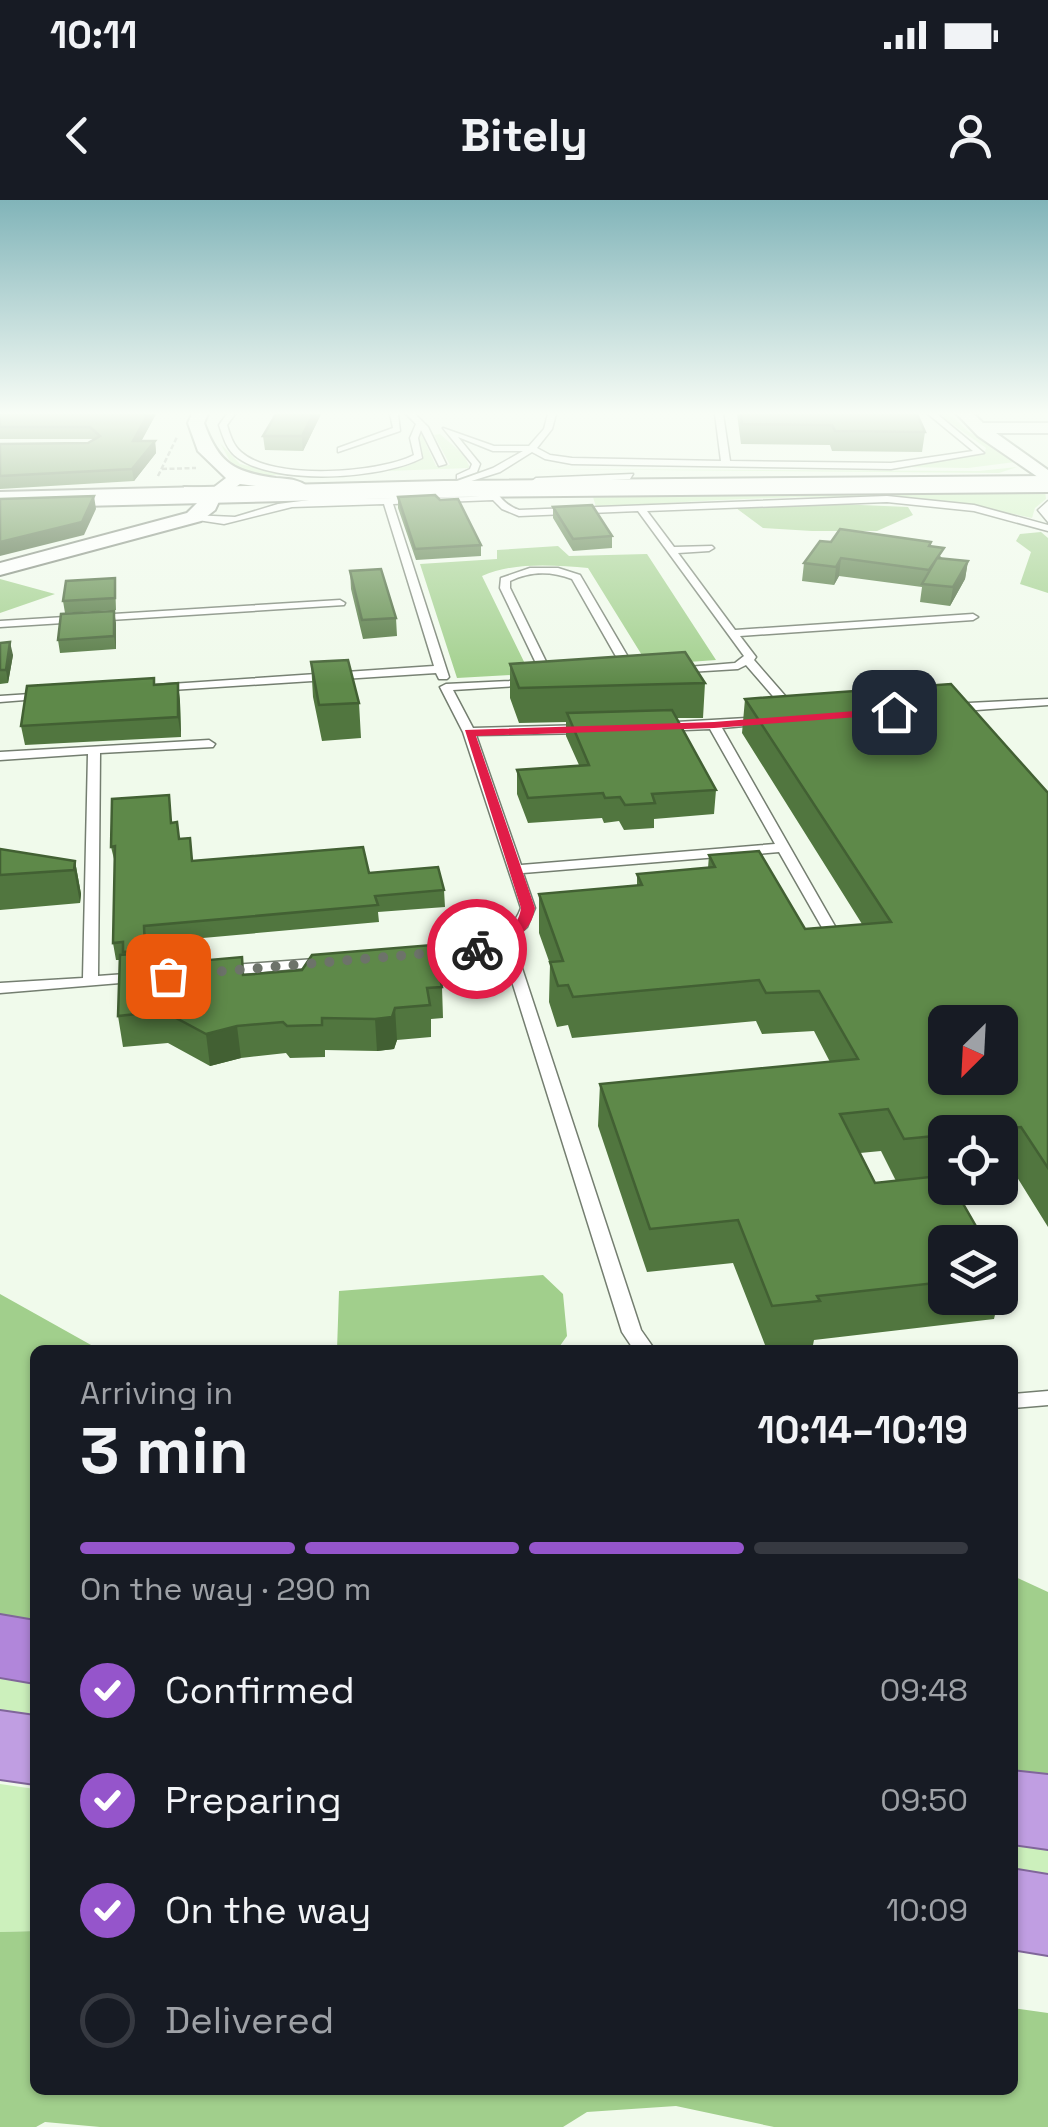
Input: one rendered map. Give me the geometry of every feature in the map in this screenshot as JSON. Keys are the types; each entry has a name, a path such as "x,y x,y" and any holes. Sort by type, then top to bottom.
{"highway":[{"path":"0,1646 30,1651"},
{"path":"0,1744 30,1749"},
{"path":"1018,1808 1048,1812"},
{"path":"1018,1910 1048,1915"}],"street":[{"path":"0,569 194,518 210,504"}],"lane":[{"path":"194,518 236,522 296,504"},
{"path":"388,504 446,687 469,732 528,908 526,923 502,942 476,949 399,956"},
{"path":"496,504 518,514 772,504"},
{"path":"936,504 974,508 1048,528"},
{"path":"1048,504 1043,510 1048,518"},
{"path":"639,727 806,718 749,661 734,633 640,508"},
{"path":"674,550 709,548"},
{"path":"550,682 504,584 516,574 550,570 576,577 632,675"},
{"path":"0,624 340,604"},
{"path":"734,633 973,616"},
{"path":"665,672 738,666 749,661"},
{"path":"134,690 440,669"},
{"path":"616,676 648,673"},
{"path":"446,687 566,680"},
{"path":"0,699 58,695"},
{"path":"943,709 1048,702"},
{"path":"714,725 837,942"},
{"path":"469,732 601,728"},
{"path":"0,756 208,744"},
{"path":"90,982 94,750"},
{"path":"515,870 782,848"},
{"path":"502,942 511,956 632,1332 641,1345"},
{"path":"206,972 341,960"},
{"path":"0,988 148,977"},
{"path":"1018,1401 1048,1398"}],"green space":[{"path":"595,504 652,504 596,507"},
{"path":"836,504 908,507 913,515 877,531 812,531 763,528 736,508"},
{"path":"950,504 1040,504 1032,518"},
{"path":"1041,532 1048,538 1048,593 1020,584 1031,552 1016,541 1020,534"},
{"path":"558,546 569,556 647,554 716,660 648,665 588,568 520,567 482,576 530,674 457,678 420,564 497,559 497,550"},
{"path":"0,579 55,594 0,613"},
{"path":"543,1275 563,1294 567,1336 561,1345 337,1345 339,1291"},
{"path":"0,1294 91,1345 30,1345 30,1624 0,1619"},
{"path":"1018,1578 1048,1592 1048,1775 1018,1771"},
{"path":"0,1675 30,1680 30,1721 0,1716"},
{"path":"0,1784 30,1788 30,1931 0,1932"},
{"path":"1018,1836 1048,1840 1048,1887 1018,1882"},
{"path":"30,1931 30,2095 1018,2095 1018,2009 1048,2013 1048,2127 774,2127 676,2106 587,2112 563,2127 100,2127 45,2122 36,2127 0,2127 0,1932"}],"building":[{"path":"0,504 90,504 82,522 0,542"},
{"path":"400,504 460,504 481,545 415,549"},
{"path":"592,505 612,536 573,539 553,507"},
{"path":"840,529 931,542 929,546 944,548 929,570 841,558 836,567 804,563 820,541 831,542"},
{"path":"937,558 968,561 953,587 922,584"},
{"path":"381,569 396,618 362,620 350,571"},
{"path":"115,578 115,598 63,601 66,581"},
{"path":"114,611 114,636 58,640 61,614"},
{"path":"10,642 6,670 0,670 0,643"},
{"path":"685,652 705,683 519,688 510,664"},
{"path":"348,660 359,703 319,705 311,662"},
{"path":"154,678 154,685 178,683 178,717 21,726 27,686"},
{"path":"951,684 1048,793 1048,1168 1018,1127 1018,1115 928,1115 928,1137 904,1139 888,1109 840,1114 875,1183 928,1177 928,1205 964,1205 975,1225 928,1225 928,1284 817,1296 820,1301 772,1306 738,1220 650,1229 600,1084 858,1059 819,991 766,993 759,980 573,997 568,985 558,986 550,962 563,961 539,894 642,885 637,874 715,867 709,855 759,851 805,929 891,922 745,699"},
{"path":"672,710 716,790 652,794 655,803 625,805 620,797 605,798 603,793 528,798 517,770 589,765 567,713"},
{"path":"169,795 171,823 177,822 179,839 190,838 192,861 363,847 369,873 438,867 444,890 375,896 378,905 144,926 145,950 123,952 123,942 113,943 112,799"},
{"path":"0,849 75,861 74,870 0,875"},
{"path":"432,945 442,987 427,988 430,1005 395,1008 392,1017 322,1018 322,1025 287,1026 283,1022 237,1026 206,1034 163,1011 118,1016 120,955 143,953 143,966 242,957 243,975 302,970 312,955"}],"way so far":[{"path":"168,976 477,949"}],"route":[{"path":"477,949 514,934 526,923 528,908 469,732 714,725 894,712"}]}
